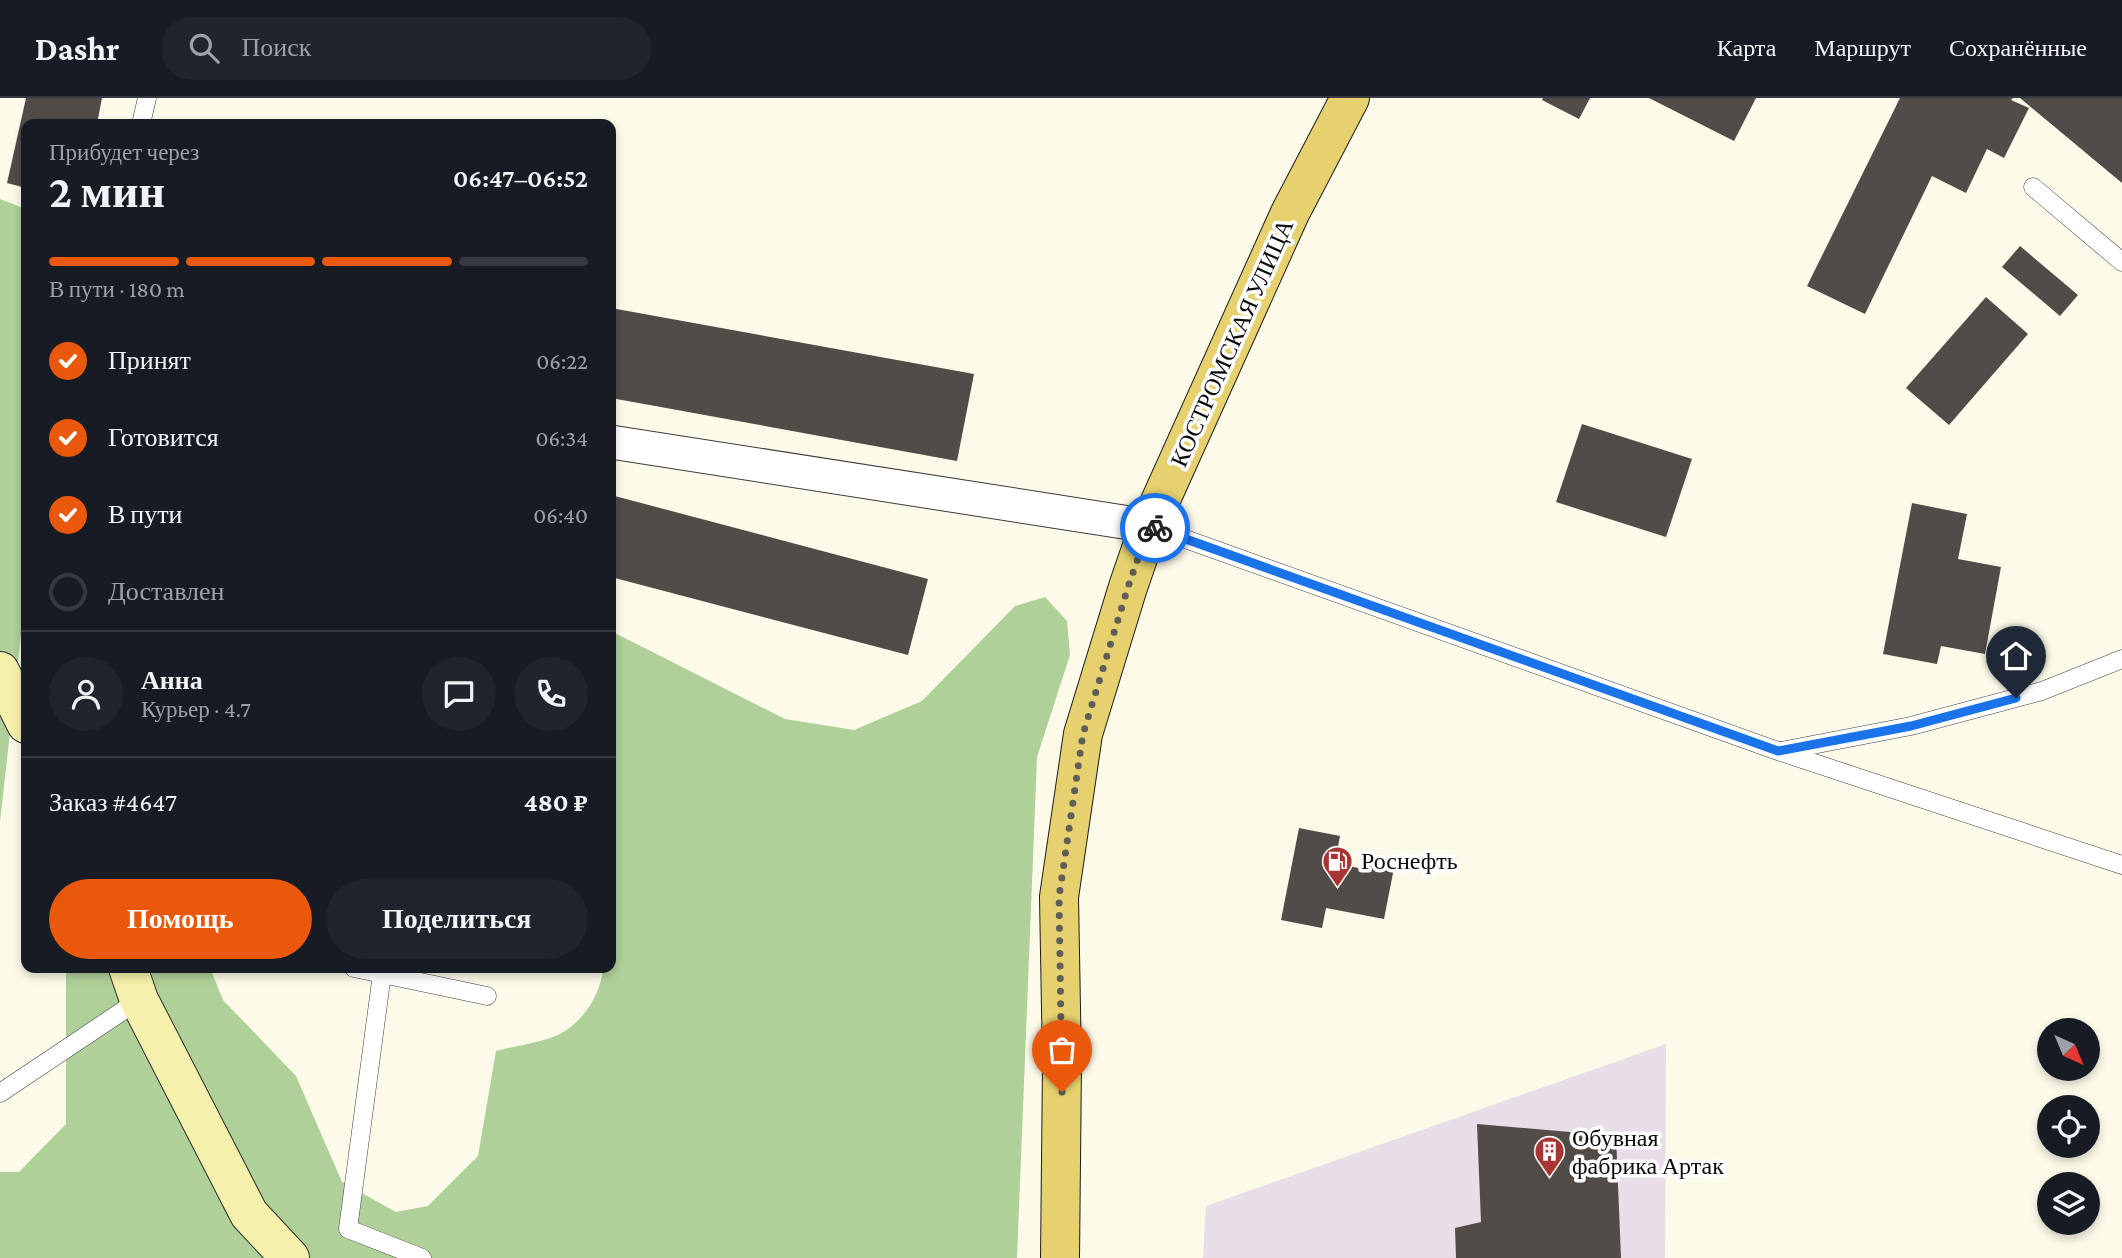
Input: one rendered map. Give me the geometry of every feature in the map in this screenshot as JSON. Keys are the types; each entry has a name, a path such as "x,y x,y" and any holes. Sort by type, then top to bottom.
{"main road":[{"name":"КОСТРОМСКАЯ УЛИЦА","path":"1060,1258 1062,1064 1059,897 1083,734 1149,526 1290,214 1350,98"},
{"path":"0,671 21,714"},
{"path":"134,984 249,1214 290,1258"}],"street":[{"path":"616,443 1149,526"}],"lane":[{"path":"142,119 146,98"},
{"path":"2033,187 2122,262"},
{"path":"1149,526 1778,751 2122,865"},
{"path":"1778,751 1911,726 2042,691 2122,659"},
{"path":"377,973 487,996"},
{"path":"382,974 348,1229 422,1258"},
{"path":"0,1093 134,984"}],"shaded area":[{"path":"1666,1044 1665,1258 1203,1258 1206,1206"}],"green space":[{"path":"0,199 21,207 21,634 0,822"},
{"path":"1045,597 1067,621 1070,655 1037,757 1017,1258 0,1258 0,1172 19,1172 66,1124 66,973 212,973 223,1000 296,1076 342,1182 396,1212 428,1206 478,1156 496,1051 560,1034 577,1022 590,1006 602,973 616,973 616,634 785,719 854,730 922,701 1015,606"}],"building":[{"path":"26,98 102,98 98,119 21,119"},
{"path":"1590,98 1579,119 1542,100"},
{"path":"1649,98 1756,98 1734,141"},
{"path":"1900,98 2013,98 2011,100 2029,108 2004,158 1987,149 1966,193 1932,176 1865,314 1807,286"},
{"path":"2020,98 2122,98 2122,183"},
{"path":"21,120 21,187 7,183"},
{"path":"2020,246 2078,295 2060,316 2002,267"},
{"path":"1986,297 2028,334 1949,425 1906,388"},
{"path":"616,309 974,374 957,461 616,399"},
{"path":"1582,424 1692,459 1666,537 1556,502"},
{"path":"616,496 928,579 908,655 616,578"},
{"path":"1912,503 1967,514 1958,559 2001,567 1985,654 1941,646 1937,664 1883,654"},
{"name":"Роснефть","path":"1299,828 1340,836 1335,863 1363,869 1365,857 1395,863 1384,919 1326,908 1322,928 1281,920"},
{"name":"Обувная фабрика Артак","path":"1477,1124 1616,1136 1621,1258 1456,1258 1455,1228 1481,1222"}],"way so far":[{"path":"1062,1092 1059,897 1083,734 1149,526 1155,528"}],"place":[{"name":"Роснефть","path":"1338,888"},
{"name":"Обувная фабрика Артак","path":"1549,1179"}],"route":[{"path":"1155,528 1778,751 1911,726 2016,698"}]}
